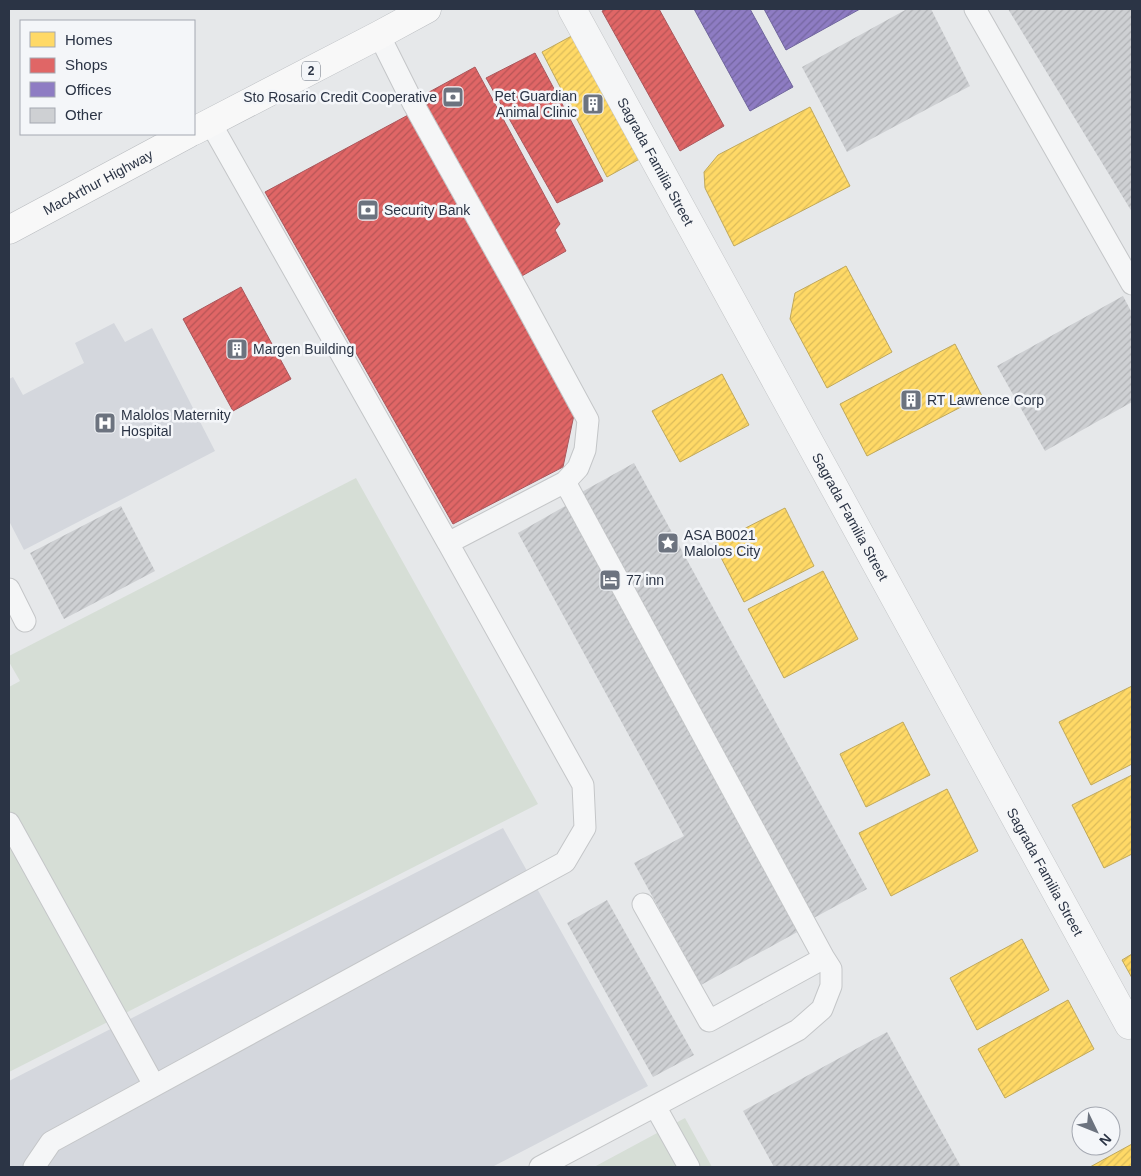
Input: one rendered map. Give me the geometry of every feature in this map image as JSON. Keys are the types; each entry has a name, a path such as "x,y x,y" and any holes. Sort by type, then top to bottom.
{"highway":[{"name":"MacArthur Highway","path":"197,129 427,9"},
{"name":"MacArthur Highway","path":"9,230 186,135"}],"street":[{"name":"Sagrada Familia Street","path":"572,9 1129,1025"}],"lane":[{"path":"975,9 1132,284"},
{"path":"379,35 414,105 588,420 585,450 578,468 565,482 448,543"},
{"path":"34,1167 51,1142 564,862 585,828 583,785 448,543 197,129"},
{"path":"540,1167 798,1030 822,1008 831,986 831,969 565,482"},
{"path":"9,589 25,621"},
{"path":"9,823 154,1085"},
{"path":"644,904 709,1021 824,958"},
{"path":"655,1106 689,1167"}],"shaded area":[{"name":"Malolos Maternity Hospital","path":"114,323 125,342 152,328 215,451 24,550 9,521 9,379 13,377 23,395 84,363 75,343"},
{"path":"356,478 538,804 9,1072 9,687 20,681 9,662 9,656"},
{"path":"503,828 648,1086 492,1167 9,1167 9,1081"},
{"path":"685,1118 712,1167 594,1167"}],"building: Homes":[{"name":"Pet Guardian Animal Clinic","path":"579,32 645,156 607,177 542,52"},
{"path":"810,107 850,186 734,246 705,188 704,172 718,155"},
{"path":"846,266 892,352 827,388 790,319 795,293"},
{"name":"RT Lawrence Corp","path":"955,344 982,396 867,456 840,404"},
{"path":"722,374 749,425 680,462 652,411"},
{"path":"785,508 814,566 744,602 714,544"},
{"path":"823,571 858,639 784,678 748,609"},
{"path":"1132,686 1132,764 1091,785 1059,722"},
{"path":"903,722 930,775 866,807 840,754"},
{"path":"1132,775 1132,854 1104,868 1072,805"},
{"path":"947,789 978,851 891,896 859,833"},
{"path":"1022,939 1049,990 977,1030 950,978"},
{"path":"1132,954 1132,978 1122,960"},
{"path":"1068,1000 1094,1049 1005,1098 978,1049"},
{"path":"1132,1144 1132,1167 1090,1167 1110,1156 1121,1156 1121,1150"}],"building: Shops":[{"path":"607,9 659,9 724,126 680,151 602,11"},
{"path":"535,53 603,181 557,203 486,78"},
{"path":"475,67 560,224 555,230 566,251 520,277 420,97"},
{"path":"410,114 575,410 563,467 453,524 265,192"},
{"name":"Margen Building","path":"241,287 291,379 233,411 183,319"}],"building: Offices":[{"path":"694,9 750,9 793,87 750,111"},
{"path":"764,9 860,9 786,50"}],"building: Other":[{"path":"907,9 931,9 970,86 847,152 802,67"},
{"path":"1008,9 1132,9 1132,212"},
{"path":"1123,296 1132,313 1132,402 1045,451 997,366"},
{"path":"634,463 867,889 812,919 580,493"},
{"path":"567,505 801,930 701,985 634,863 684,836 518,533"},
{"path":"121,506 155,571 64,619 30,553"},
{"path":"607,900 694,1055 653,1077 567,923"},
{"path":"887,1032 961,1167 774,1167 743,1111"}],"place":[{"name":"Sto Rosario Credit Cooperative","path":"453,97"},
{"name":"Pet Guardian Animal Clinic","path":"593,104"},
{"name":"Security Bank","path":"368,210"},
{"name":"Margen Building","path":"237,349"},
{"name":"RT Lawrence Corp","path":"911,400"},
{"name":"Malolos Maternity Hospital","path":"105,423"},
{"name":"ASA B0021 Malolos City","path":"668,543"},
{"name":"77 inn","path":"610,580"}]}
